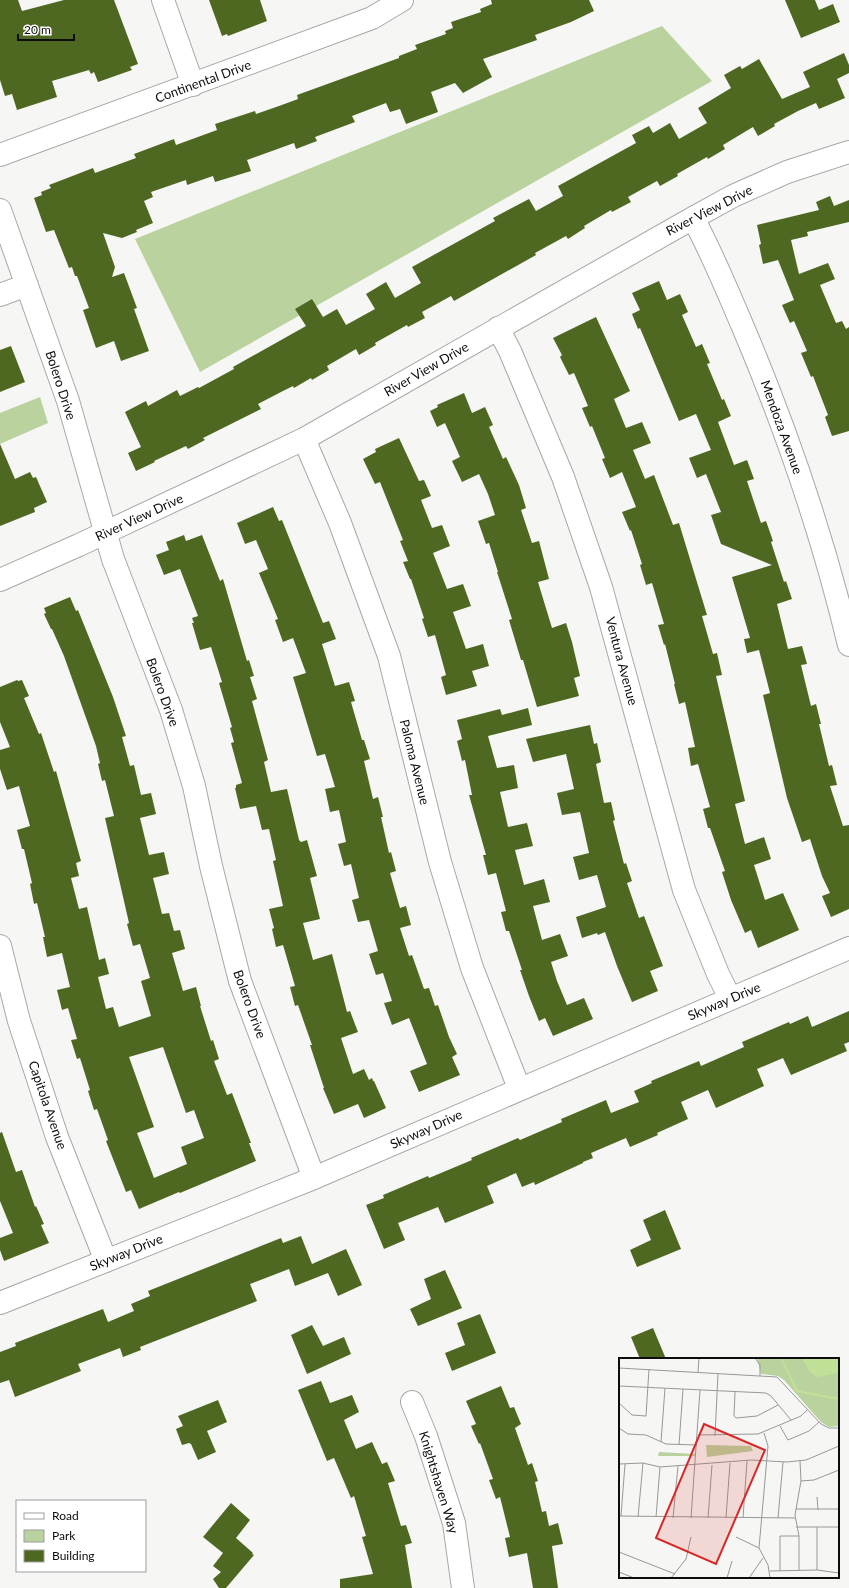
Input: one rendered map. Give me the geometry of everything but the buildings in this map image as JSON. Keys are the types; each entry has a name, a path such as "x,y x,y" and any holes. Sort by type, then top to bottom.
{"street":[{"path":"162,0 193,85"},
{"name":"Continental Drive","path":"0,155 372,18 402,0"},
{"name":"River View Drive","path":"0,580 304,439 733,196 787,172 849,152"},
{"name":"Bolero Drive","path":"0,210 68,401 113,559 171,710 194,786 211,866 240,981 314,1178"},
{"name":"Mendoza Avenue","path":"693,218 707,243 768,386 806,491 837,597 849,645"},
{"path":"0,295 27,285"},
{"name":"Ventura Avenue","path":"498,328 510,351 563,477 602,587 684,890 718,974 730,998"},
{"name":"Paloma Avenue","path":"304,439 340,523 389,656 440,862 465,945 472,968 520,1088"},
{"name":"Capitola Avenue","path":"0,946 19,1021 57,1137 106,1261"},
{"name":"Skyway Drive","path":"0,1303 314,1178 520,1088 849,948"},
{"name":"Knightshaven Way","path":"412,1402 426,1436 454,1523 463,1588"}],"green space":[{"path":"662,26 712,81 200,372 135,239"},
{"path":"40,397 48,423 0,444 0,413"}]}
